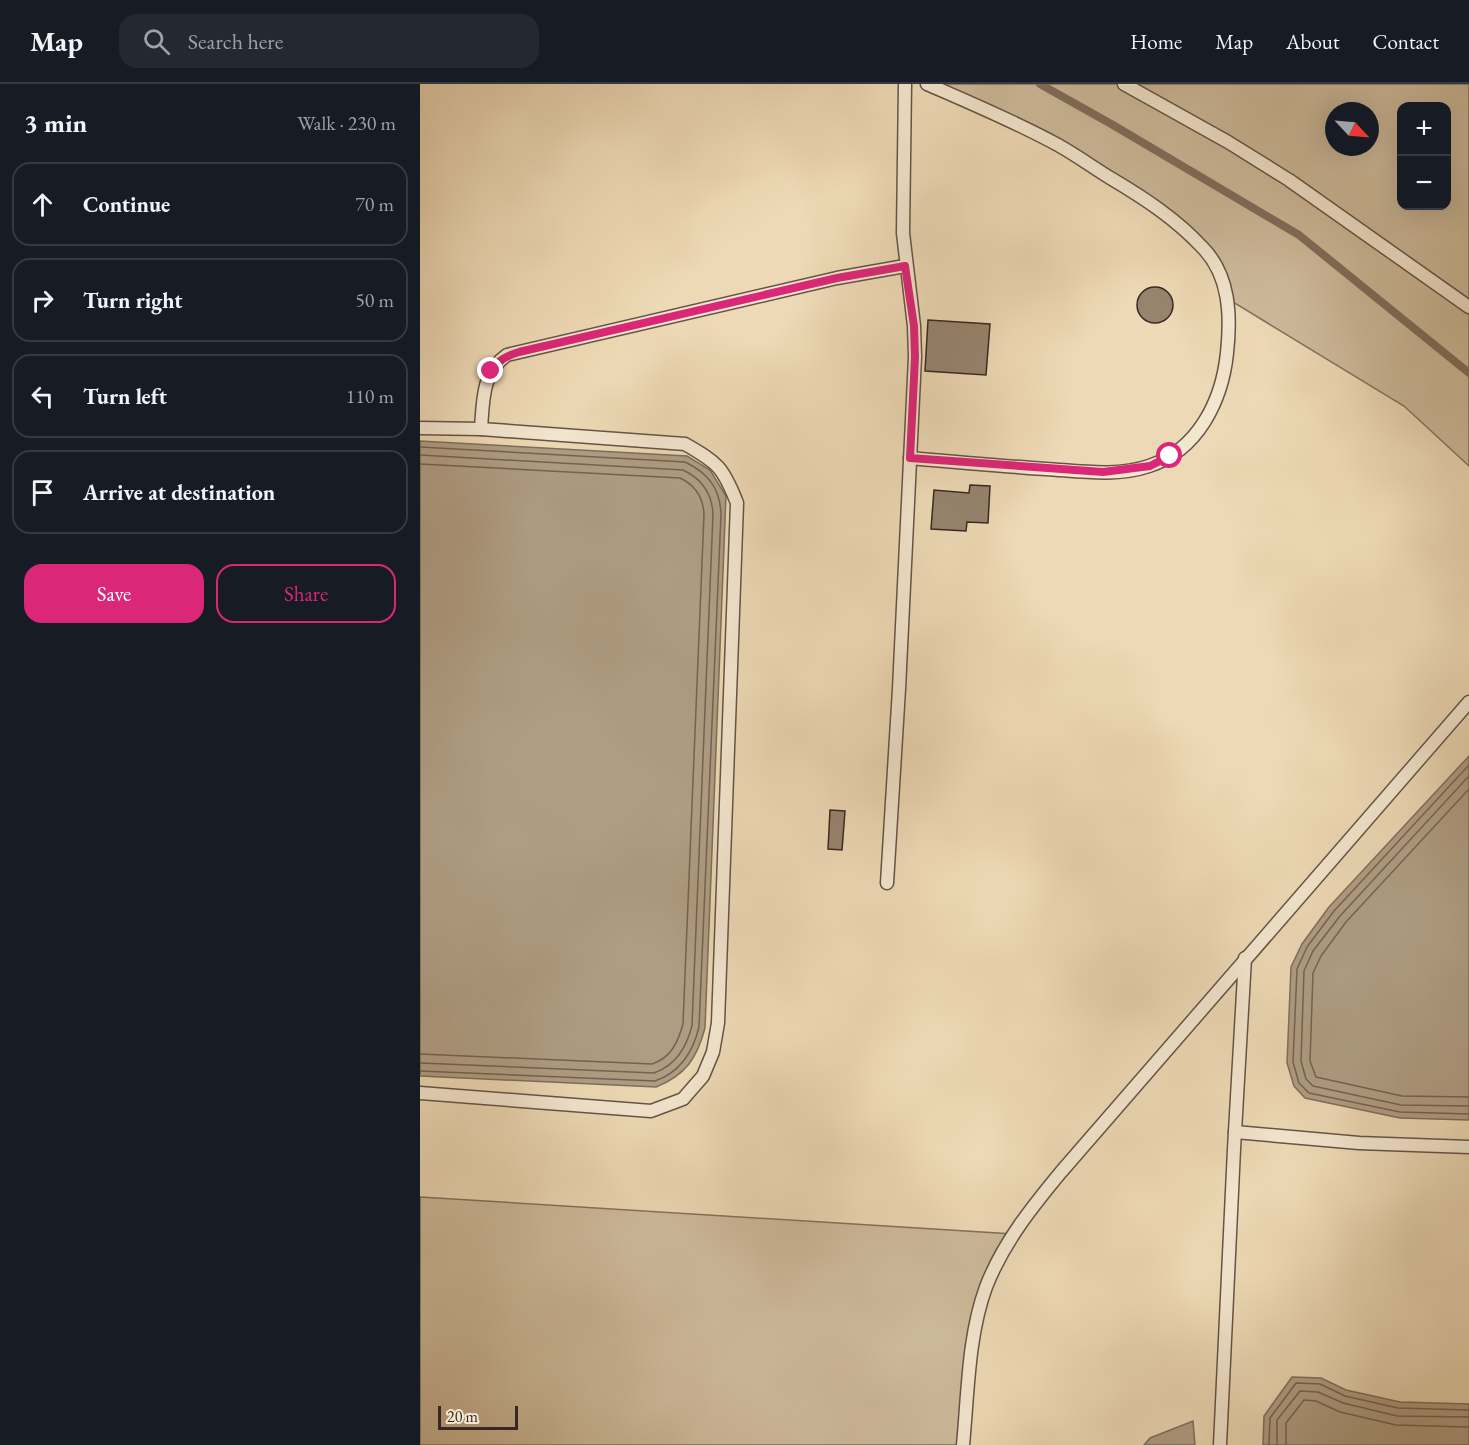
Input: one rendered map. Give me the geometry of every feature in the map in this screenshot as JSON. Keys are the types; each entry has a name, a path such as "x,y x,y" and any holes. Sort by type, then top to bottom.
{"lane":[{"path":"887,883 910,458 914,336 903,233 905,84"},
{"path":"910,458 1103,472 1150,466 1170,456 1190,441 1206,421 1225,372 1229,336 1228,299 1218,270 1204,249 1176,223 1136,193 1058,145 927,84"},
{"path":"1124,84 1228,142 1289,180 1469,307"},
{"path":"481,429 486,384 497,362 507,355 825,281 905,266"},
{"path":"420,428 481,429 685,444 711,459 727,477 737,503 718,1023 713,1052 703,1076 683,1099 651,1111 420,1093"},
{"path":"963,1445 972,1353 986,1288 1008,1243 1035,1203 1469,702"},
{"path":"1220,1445 1245,958"},
{"path":"1235,1132 1359,1143 1469,1147"}],"shaded area":[{"path":"927,84 1469,84 1469,466 1404,406 1228,299 1204,249 1058,145"},
{"path":"420,1197 1013,1234 986,1288 963,1445 420,1445"}],"water":[{"path":"420,441 687,456 710,470 726,496 705,1028 689,1064 675,1077 656,1087 420,1076"},
{"path":"1469,756 1469,1120 1400,1118 1305,1098 1294,1086 1287,1063 1291,967 1302,944 1329,907"},
{"path":"1292,1377 1321,1378 1346,1390 1400,1402 1469,1404 1469,1445 1263,1445 1264,1416"},
{"path":"1193,1421 1195,1445 1144,1445 1150,1438"}],"building":[{"path":"1155,287 1168,292 1173,305 1168,318 1155,323 1142,318 1137,305 1142,292"},
{"path":"928,320 990,324 986,375 925,371"},
{"path":"970,485 990,486 988,523 967,522 966,531 931,529 934,490 969,493"},
{"path":"830,810 845,811 842,850 828,849"}],"waterway":[{"path":"1040,84 1299,235 1469,373"}],"route":[{"path":"491,371 497,362 507,355 837,278 905,266 914,326 915,357 910,458 1103,472 1150,466 1170,456"}]}
